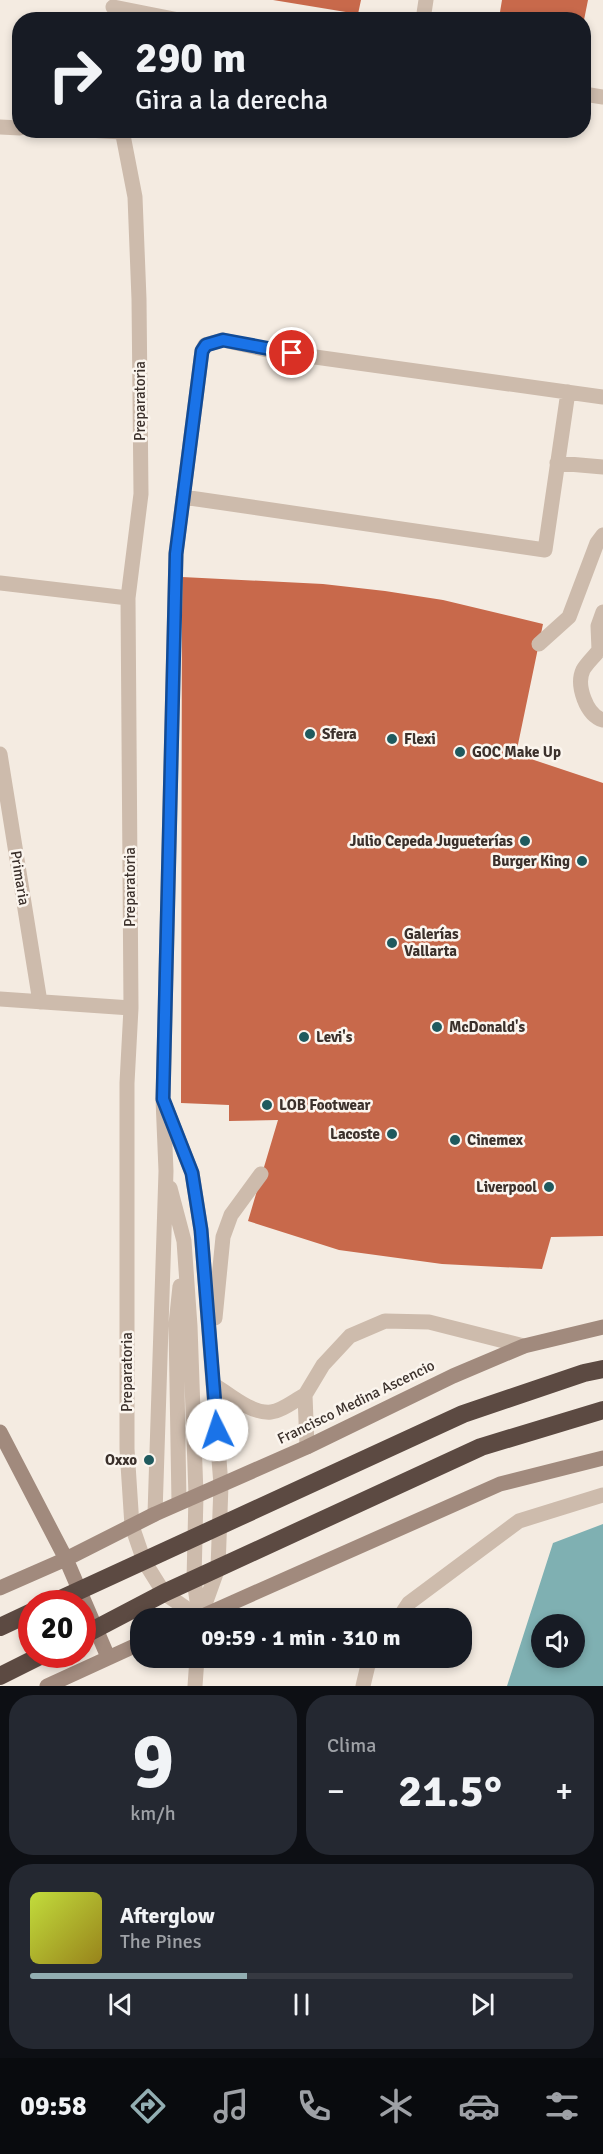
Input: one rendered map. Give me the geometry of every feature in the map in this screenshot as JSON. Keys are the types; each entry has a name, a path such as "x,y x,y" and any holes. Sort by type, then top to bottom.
{"highway":[{"path":"79,1590 463,1414 584,1373 603,1369"},
{"path":"96,1628 164,1593 481,1447 603,1410"},
{"path":"0,1627 18,1619"},
{"path":"0,1676 18,1667"}],"main road":[{"name":"Francisco Medina Ascencio","path":"0,1588 196,1495 307,1447 453,1376 524,1346 603,1327"},
{"path":"0,1432 66,1558 79,1590"},
{"path":"221,1608 500,1484 603,1458"},
{"path":"96,1641 108,1657"},
{"path":"47,1686 130,1648"}],"street":[{"path":"114,9 132,12"},
{"name":"Preparatoria","path":"123,138 135,197 139,299 141,494 128,598 131,1008 127,1083 127,1449 132,1526 144,1561 164,1593 185,1608"},
{"path":"155,1514 165,1171 163,1099 176,554 202,351 206,345 223,340 272,351 603,397"},
{"path":"183,497 545,550 568,392"},
{"path":"557,463 603,467"},
{"path":"539,644 569,617 597,543 603,535"},
{"path":"0,583 128,598"},
{"path":"603,612 598,626 601,650 583,670 582,697 597,718 603,720"},
{"name":"Primaria","path":"0,754 40,1002"},
{"path":"0,999 131,1008"},
{"path":"163,1099 192,1173 201,1230 221,1485 218,1568 203,1608"},
{"path":"165,1171 184,1241 190,1326 196,1495 194,1580 198,1608"},
{"path":"210,1356 223,1237 231,1215 261,1174"},
{"path":"179,1503 176,1324 184,1241"},
{"path":"213,1384 260,1411 273,1412 305,1395 323,1365 350,1336 385,1321 429,1322 524,1346"},
{"path":"305,1395 307,1447"},
{"path":"406,1608 519,1521 603,1495"},
{"path":"195,1686 196,1668"},
{"path":"363,1686 367,1668"}],"water":[{"path":"603,1524 603,1686 507,1686 553,1543"}],"building":[{"path":"273,0 361,0 358,12"},
{"path":"502,0 588,0 586,12 500,12"},
{"name":"Galerías Vallarta","path":"182,577 323,584 385,591 443,600 543,624 516,754 603,783 603,1236 551,1237 542,1269 442,1264 339,1250 248,1221 278,1120 229,1121 229,1105 181,1103"}],"place":[{"name":"Sfera","path":"310,734"},
{"name":"Flexi","path":"392,739"},
{"name":"GOC Make Up","path":"460,752"},
{"name":"Julio Cepeda Jugueterías","path":"525,841"},
{"name":"Burger King","path":"582,861"},
{"name":"Galerías Vallarta","path":"392,943"},
{"name":"McDonald's","path":"437,1027"},
{"name":"Levi's","path":"304,1037"},
{"name":"LOB Footwear","path":"267,1105"},
{"name":"Lacoste","path":"392,1134"},
{"name":"Cinemex","path":"455,1140"},
{"name":"Liverpool","path":"549,1187"},
{"name":"Oxxo","path":"149,1460"}],"route":[{"path":"217,1430 201,1230 192,1173 163,1099 176,554 202,351 206,345 223,340 292,353"}]}
